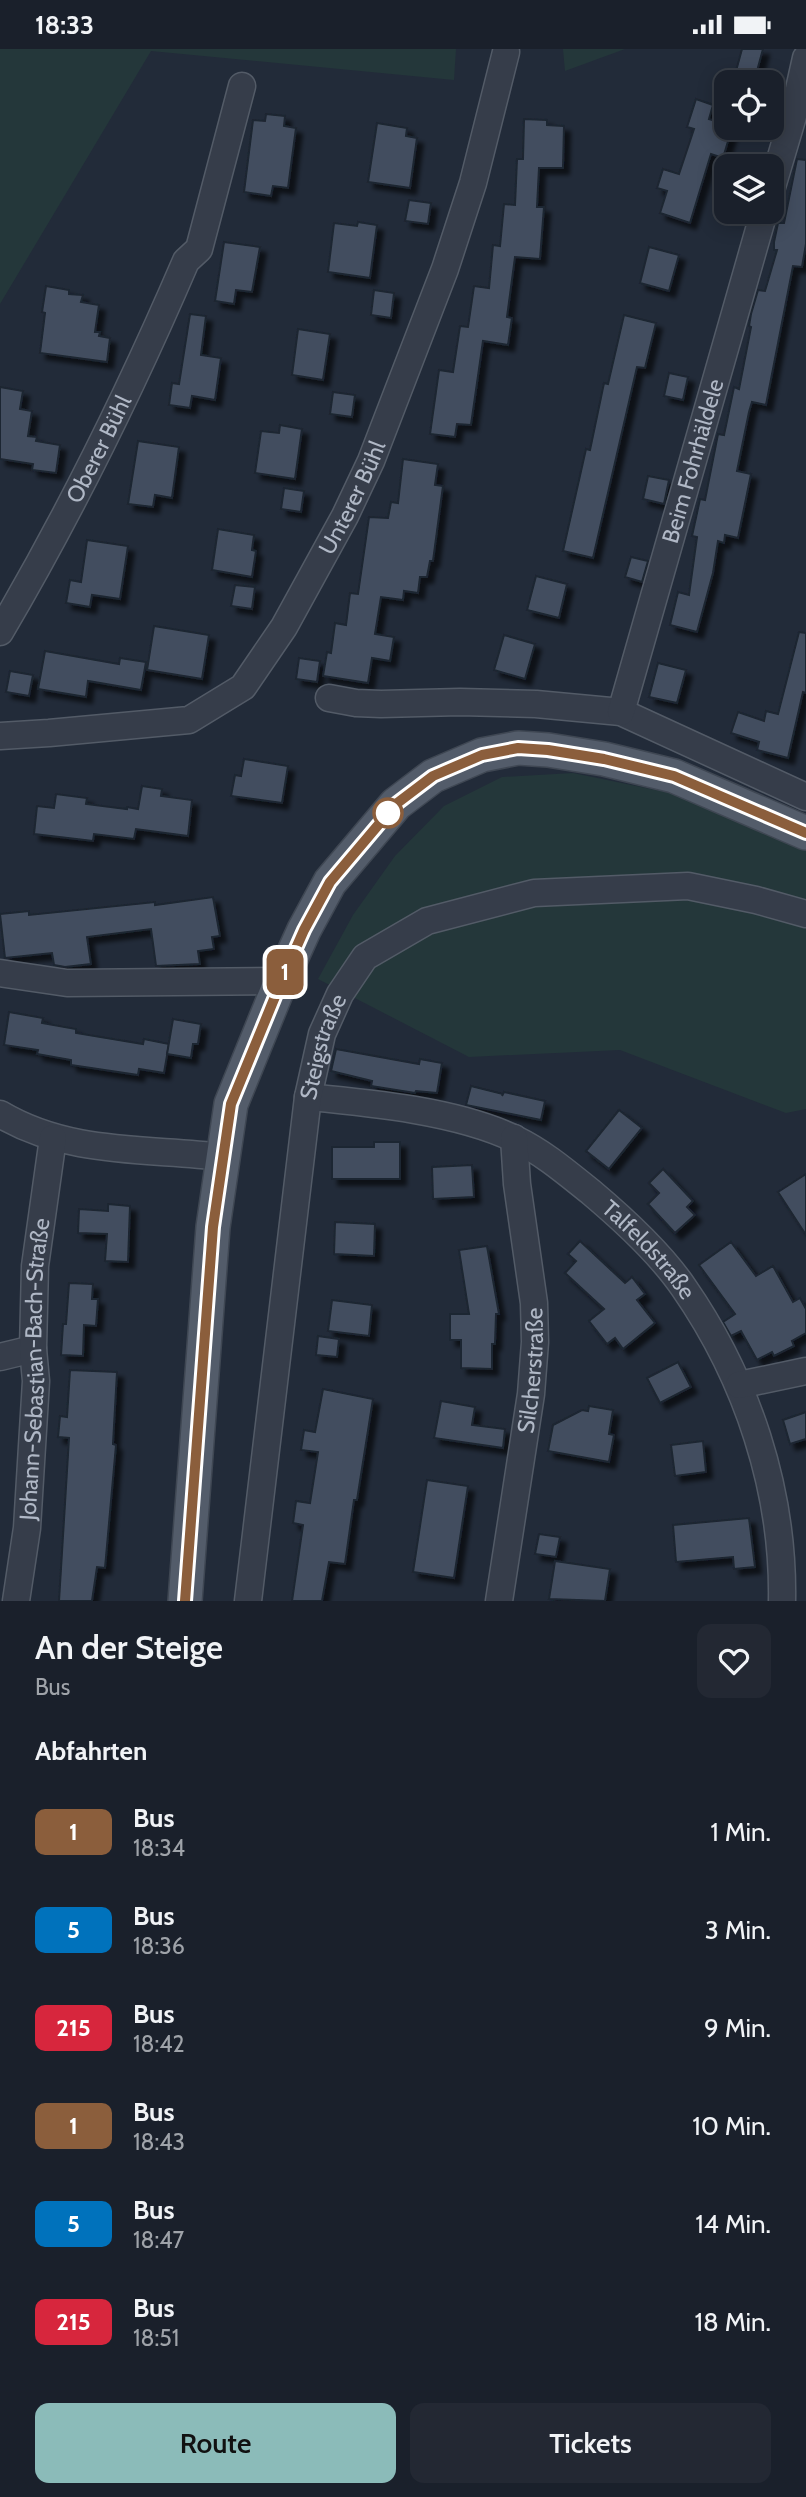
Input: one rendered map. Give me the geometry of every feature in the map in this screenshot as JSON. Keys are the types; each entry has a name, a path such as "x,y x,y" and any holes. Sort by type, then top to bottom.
{"main road":[{"path":"185,1601 213,1227 231,1104 304,930 330,882 396,804 433,776 482,755 518,748 604,759 674,776 806,833"}],"street":[{"name":"Unterer Bühl","path":"0,736 189,720 243,687 284,627 345,516 375,450 445,269 472,183 506,52"},
{"path":"782,154 806,58"},
{"name":"Oberer Bühl","path":"0,632 41,562 113,422 186,261 199,249 242,86"},
{"name":"Beim Fohrhäldele","path":"621,712 761,224"},
{"path":"329,698 381,704 536,704 621,712 806,797"},
{"name":"Steigstraße","path":"248,1601 308,1097 322,1034 340,994 365,957 427,921 534,893 688,886 806,914"},
{"path":"0,973 67,983 281,982"},
{"name":"Talfeldstraße","path":"308,1097 426,1113 473,1123 514,1138 553,1161 625,1221 683,1286 718,1342 739,1385 774,1500 783,1566 782,1601"},
{"path":"0,1114 24,1129 53,1138 106,1148 222,1157"},
{"name":"Johann-Sebastian-Bach-Straße","path":"16,1601 27,1528 36,1381 33,1349 35,1266 53,1138"},
{"name":"Silcherstraße","path":"499,1601 531,1394 535,1342 534,1303 517,1184 514,1138"},
{"path":"0,1357 33,1349"},
{"path":"739,1385 806,1371"}],"shaded area":[{"path":"0,49 456,49 454,80 151,51 0,304"},
{"path":"563,49 625,49 565,71"},
{"path":"573,773 680,795 806,846 806,1109 786,1113 620,1050 469,1057 318,979 353,915 395,856 444,806 502,777"}],"building":[{"path":"742,49 763,49 757,70 736,70"},
{"path":"696,99 713,105 709,119 714,120 714,140 728,140 724,154 711,154 690,223 660,213 667,191 657,188 663,169 679,174 694,129 687,127"},
{"path":"266,114 285,116 284,126 296,128 288,188 273,186 271,196 244,192 253,120 265,121"},
{"path":"524,119 547,120 547,125 564,126 563,168 539,168 537,207 544,207 540,259 515,257 507,317 512,318 508,345 483,341 471,425 457,424 455,437 430,434 439,370 453,372 460,326 468,327 474,286 489,288 493,245 500,246 504,204 515,205 517,159 523,159"},
{"path":"377,123 407,128 406,136 417,138 410,188 368,182"},
{"path":"797,159 806,160 806,244 802,267 793,266 766,405 752,402 749,412 737,471 751,474 738,538 725,535 724,543 718,541 713,573 697,632 670,625 678,592 689,595 697,537 692,536 700,499 705,500 718,434 724,435 734,387 739,389 751,314 758,290 765,291 777,250 774,250 774,242 778,224 784,223"},
{"path":"409,200 431,203 428,224 405,221"},
{"path":"358,222 377,225 370,278 328,272 334,223 357,226"},
{"path":"224,242 260,247 252,292 236,290 234,304 215,301"},
{"path":"649,247 679,255 669,291 640,283"},
{"path":"46,286 69,290 69,294 83,295 81,302 99,305 95,332 100,332 99,336 110,338 107,362 40,353"},
{"path":"374,290 394,293 391,318 371,315"},
{"path":"190,314 206,316 201,355 221,358 215,400 192,396 190,408 169,405 172,383 179,384"},
{"path":"624,315 656,323 645,368 637,367 593,558 563,551 586,449 590,450 604,383 608,384"},
{"path":"298,329 330,334 323,380 292,375"},
{"path":"669,373 688,377 683,400 664,396"},
{"path":"0,387 23,391 20,409 32,411 28,436 37,437 36,441 60,445 56,473 32,470 33,464 0,459"},
{"path":"333,392 355,395 352,417 330,414"},
{"path":"280,425 302,429 295,479 255,473 261,431 279,433"},
{"path":"138,441 179,447 172,498 155,495 153,507 128,504"},
{"path":"403,459 438,464 435,485 443,486 433,561 430,561 427,577 420,577 418,593 404,591 403,600 381,597 375,634 394,637 390,661 372,658 368,683 323,676 327,652 331,653 335,623 346,625 350,593 358,594 369,517 388,518 391,502 398,503"},
{"path":"648,476 669,480 664,504 643,499"},
{"path":"284,488 304,491 301,512 281,509"},
{"path":"218,529 254,535 252,550 256,551 252,577 212,570"},
{"path":"87,540 128,546 120,599 92,595 90,607 66,603 70,580 81,582"},
{"path":"631,557 648,561 642,582 625,577"},
{"path":"536,576 567,584 559,618 527,610"},
{"path":"235,585 255,587 252,609 231,606"},
{"path":"154,626 209,635 202,679 147,670"},
{"path":"799,632 806,633 806,693 803,692 788,758 757,750 759,742 731,733 738,712 764,721 766,711 778,714"},
{"path":"504,635 535,644 525,679 494,670"},
{"path":"45,651 119,664 120,658 146,662 141,690 88,681 86,697 38,689"},
{"path":"299,658 320,661 317,682 296,679"},
{"path":"658,663 686,670 677,703 649,697"},
{"path":"10,671 33,675 29,696 6,692"},
{"path":"244,759 288,766 282,803 231,796 235,775 241,776"},
{"path":"142,786 162,789 161,796 192,800 188,836 136,829 134,839 94,834 93,841 34,834 37,806 54,808 56,794 87,798 86,804 138,809"},
{"path":"213,897 220,936 212,937 214,949 198,951 200,964 156,966 151,929 87,937 91,964 65,967 54,965 52,953 5,958 0,914 29,911 29,915 155,902 155,905"},
{"path":"9,1012 43,1018 42,1023 76,1029 76,1033 143,1044 144,1039 169,1044 164,1073 139,1069 138,1075 71,1065 71,1060 37,1054 38,1050 4,1045"},
{"path":"173,1019 201,1024 198,1044 193,1044 191,1058 167,1054"},
{"path":"336,1049 419,1064 420,1059 442,1063 437,1093 415,1093 371,1086 372,1081 331,1071"},
{"path":"471,1086 545,1101 541,1120 466,1105"},
{"path":"619,1110 642,1128 609,1169 586,1151"},
{"path":"374,1142 400,1142 400,1179 332,1179 332,1147 374,1147"},
{"path":"472,1165 474,1197 433,1199 432,1167"},
{"path":"663,1169 693,1201 687,1207 695,1215 675,1233 648,1204 659,1193 649,1183"},
{"path":"806,1174 806,1235 778,1192"},
{"path":"108,1204 130,1206 128,1262 105,1261 107,1234 78,1233 79,1209 108,1211"},
{"path":"335,1222 375,1224 374,1256 334,1254"},
{"path":"580,1241 625,1283 632,1277 645,1294 637,1300 655,1323 623,1349 615,1338 607,1344 589,1321 604,1309 565,1273 576,1261 568,1254"},
{"path":"731,1242 756,1276 773,1266 793,1302 800,1298 806,1309 806,1333 792,1341 794,1346 774,1356 772,1352 757,1360 741,1331 731,1336 723,1322 735,1314 699,1265"},
{"path":"487,1246 499,1314 496,1314 495,1344 492,1344 492,1369 461,1368 461,1340 450,1340 450,1314 469,1314 459,1250"},
{"path":"69,1283 93,1284 92,1299 98,1299 96,1326 84,1325 83,1356 61,1355"},
{"path":"332,1300 372,1305 369,1336 328,1331"},
{"path":"318,1336 339,1339 337,1357 316,1355"},
{"path":"678,1362 691,1387 660,1403 647,1378"},
{"path":"70,1370 117,1372 113,1444 116,1445 105,1568 97,1567 92,1601 59,1601 69,1438 58,1437 60,1416 67,1417"},
{"path":"323,1389 373,1399 345,1564 329,1562 322,1601 292,1601 303,1525 293,1523 296,1501 310,1503 318,1452 301,1450 304,1430 315,1432"},
{"path":"441,1401 475,1407 472,1425 505,1429 503,1448 434,1438"},
{"path":"589,1406 613,1410 609,1434 614,1435 609,1462 548,1451 553,1425 582,1410 588,1411"},
{"path":"806,1412 806,1439 790,1444 783,1420"},
{"path":"703,1441 706,1472 675,1476 671,1445"},
{"path":"427,1480 468,1486 454,1578 413,1572"},
{"path":"749,1518 755,1567 734,1569 733,1557 676,1562 673,1525"},
{"path":"539,1534 560,1537 556,1557 535,1554"},
{"path":"555,1561 610,1569 605,1601 549,1599"}],"bus line":[{"name":"1","path":"185,1601 213,1227 231,1104 304,930 330,882 396,804 433,776 482,755 518,748 604,759 674,776 806,833"}]}
